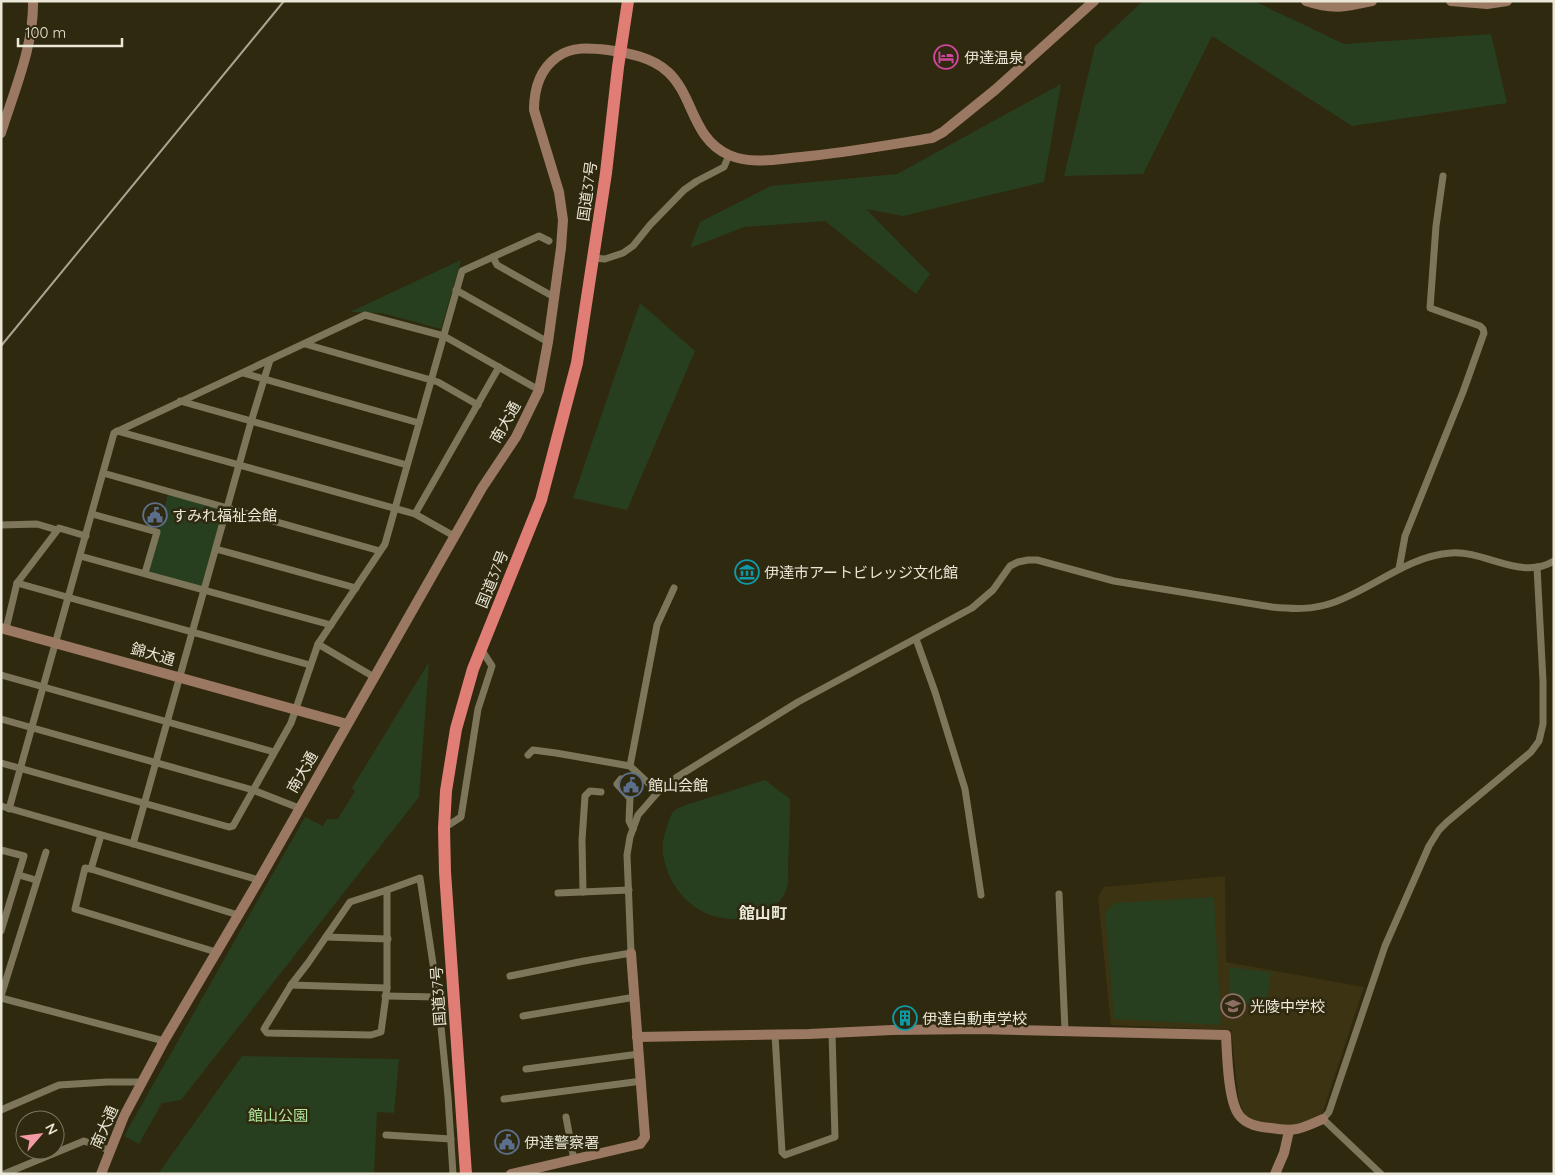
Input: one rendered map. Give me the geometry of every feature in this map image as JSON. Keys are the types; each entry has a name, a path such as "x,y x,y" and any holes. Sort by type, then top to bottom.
{"highway":[{"name":"国道37号","path":"466,1174 445,872 444,828 446,791 456,729 473,670 542,500 577,363 606,173 628,1"}],"street":[{"path":"1,133 26,51 32,24 32,1"},
{"path":"593,258 614,256 633,246 684,190 724,167 729,155 762,161 840,153 932,138 943,132 995,90 1094,1"},
{"path":"1306,1 1327,8 1347,7 1372,1"},
{"path":"1451,1 1487,4 1507,1"},
{"name":"南大通","path":"100,1174 109,1150 164,1041 259,880 454,536 482,488 516,437 539,390 562,248 563,220 559,192 534,110 537,82 551,62 563,53 576,49 620,52 644,58 667,71 678,84 701,132 717,148 729,155"},
{"path":"1399,569 1405,536 1463,392 1484,333 1480,326 1430,308 1442,176"},
{"path":"1,763 229,827 233,826 291,723 318,644 385,544 462,271 538,236 549,241"},
{"path":"493,257 497,265 554,297"},
{"path":"456,290 548,342"},
{"path":"9,809 114,433 366,315 444,336 539,390"},
{"path":"305,344 438,382 478,405"},
{"path":"133,844 263,379 270,360"},
{"path":"415,514 499,367"},
{"path":"243,373 419,423"},
{"path":"180,401 407,465"},
{"path":"117,431 415,514 454,536"},
{"path":"103,473 380,552"},
{"path":"92,514 157,532 145,573"},
{"path":"1,525 37,524 86,536"},
{"path":"4,628 17,583 57,530"},
{"path":"216,549 356,588"},
{"path":"511,1174 640,1144 645,1137 631,953 627,855 638,815 658,792 677,777 798,702 972,608 993,590 1010,566 1018,562 1036,560 1114,581 1296,610 1334,602 1399,569 1432,556 1450,552 1465,553 1518,568 1537,567 1554,561"},
{"path":"80,556 330,626"},
{"path":"637,1037 775,1035 892,1030 1065,1030 1226,1035 1232,1100 1239,1116 1254,1126 1289,1131 1323,1119 1329,1112 1385,946 1429,846 1439,830 1447,822 1530,752 1539,741 1543,724 1543,680 1537,567"},
{"path":"17,583 310,665"},
{"path":"630,766 657,625 674,588"},
{"name":"錦大通","path":"4,628 347,724"},
{"path":"916,639 935,692 964,789 981,895"},
{"path":"318,644 374,676"},
{"path":"444,828 460,817 478,708 492,666 481,649"},
{"path":"1,675 274,752"},
{"path":"1,719 253,790 299,808"},
{"path":"528,754 533,750 630,766 658,792"},
{"path":"621,779 617,784 630,798 628,822 633,829"},
{"path":"583,892 582,840 585,796 590,791 601,792"},
{"path":"1,806 259,880"},
{"path":"91,869 100,835"},
{"path":"1,850 24,856 1,931"},
{"path":"46,852 1,997 164,1041"},
{"path":"216,952 75,909 85,868 238,915"},
{"path":"19,875 36,880"},
{"path":"388,890 387,988 381,1032 371,1035 267,1033 264,1029 291,985 350,902 420,878 438,997 453,1174"},
{"path":"558,893 629,890"},
{"path":"1059,894 1065,1030"},
{"path":"326,938 388,939"},
{"path":"510,976 584,960 631,953"},
{"path":"291,985 387,988"},
{"path":"386,996 438,997"},
{"path":"523,1016 635,997"},
{"path":"775,1035 782,1152 785,1155 835,1138 832,1033"},
{"path":"526,1069 639,1054"},
{"path":"504,1099 642,1081"},
{"path":"1,1110 59,1085 142,1082"},
{"path":"566,1117 574,1160"},
{"path":"1323,1119 1381,1174"},
{"path":"1275,1174 1284,1153 1289,1131"},
{"path":"386,1135 451,1140"},
{"path":"4,1174 84,1141 109,1150"}],"shaded area":[{"name":"光陵中学校","path":"1225,876 1226,962 1364,987 1322,1114 1305,1123 1281,1126 1256,1121 1245,1115 1239,1101 1231,1030 1111,1025 1098,897 1104,887"}],"green space":[{"path":"1143,1 1254,1 1344,44 1491,34 1507,103 1352,126 1212,36 1143,174 1064,176 1095,46"},
{"path":"1061,84 1044,182 903,216 866,209 930,274 916,294 825,221 744,227 690,248 700,222 771,186 897,174"},
{"path":"461,260 441,329 382,313 350,312"},
{"path":"640,303 695,351 627,510 573,498"},
{"path":"168,494 221,508 223,512 201,588 148,571"},
{"path":"429,662 419,797 181,1100 162,1103 139,1144 124,1136 305,817 323,826 327,819 338,819 355,791 352,788"},
{"path":"765,780 790,799 788,885 786,891 779,902 761,913 733,919 719,918 707,914 685,898 676,888 669,875 663,857 663,845 672,813 682,806"},
{"path":"1214,897 1221,1025 1114,1019 1105,913 1114,903"},
{"path":"1229,967 1271,972 1266,1007 1229,1001"},
{"name":"館山公園","path":"242,1056 399,1059 394,1113 377,1112 374,1174 158,1174"}],"railway":[{"path":"1,346 284,1"}],"place":[{"name":"伊達温泉","path":"946,57"},
{"name":"すみれ福祉会館","path":"155,515"},
{"name":"伊達市アートビレッジ文化館","path":"747,572"},
{"name":"館山会館","path":"631,785"},
{"name":"光陵中学校","path":"1233,1006"},
{"name":"伊達自動車学校","path":"905,1018"},
{"name":"伊達警察署","path":"507,1142"}],"district":[{"name":"館山町","path":"763,913"}]}
